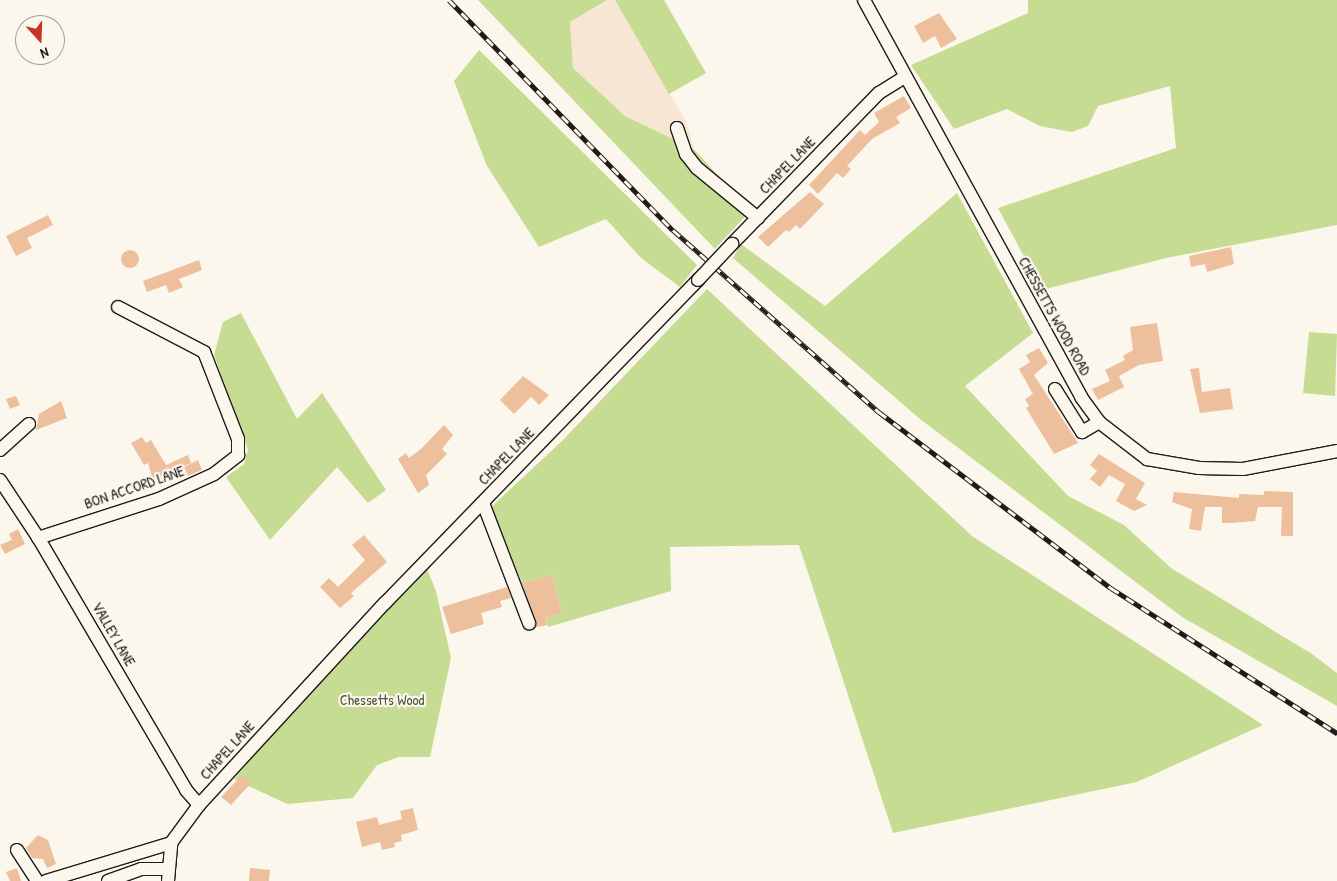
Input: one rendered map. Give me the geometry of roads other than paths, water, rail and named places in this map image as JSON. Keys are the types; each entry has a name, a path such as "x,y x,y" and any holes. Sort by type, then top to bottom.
{"street":[{"name":"CHESSETTS WOOD ROAD","path":"864,0 904,77 1077,390 1099,422 1147,459 1199,468 1243,469 1337,451"},
{"name":"CHAPEL LANE","path":"168,875 171,843 199,805 305,687 878,94 904,77"},
{"path":"678,128 686,154 697,168 758,218"},
{"name":"BON ACCORD LANE","path":"38,538 159,499 214,474 238,455 238,439 204,352 118,307"},
{"path":"1055,389 1082,432 1099,422"},
{"path":"0,450 29,424"},
{"name":"VALLEY LANE","path":"0,480 38,538 186,790 199,805"},
{"path":"483,503 529,623"},
{"path":"46,881 171,843"},
{"path":"17,850 37,881"},
{"path":"108,881 140,869 168,875"}],"railway":[{"path":"449,0 673,230 879,412 1111,588 1337,733"}],"park label":[{"name":"Chessetts Wood","path":"382,700"}]}
